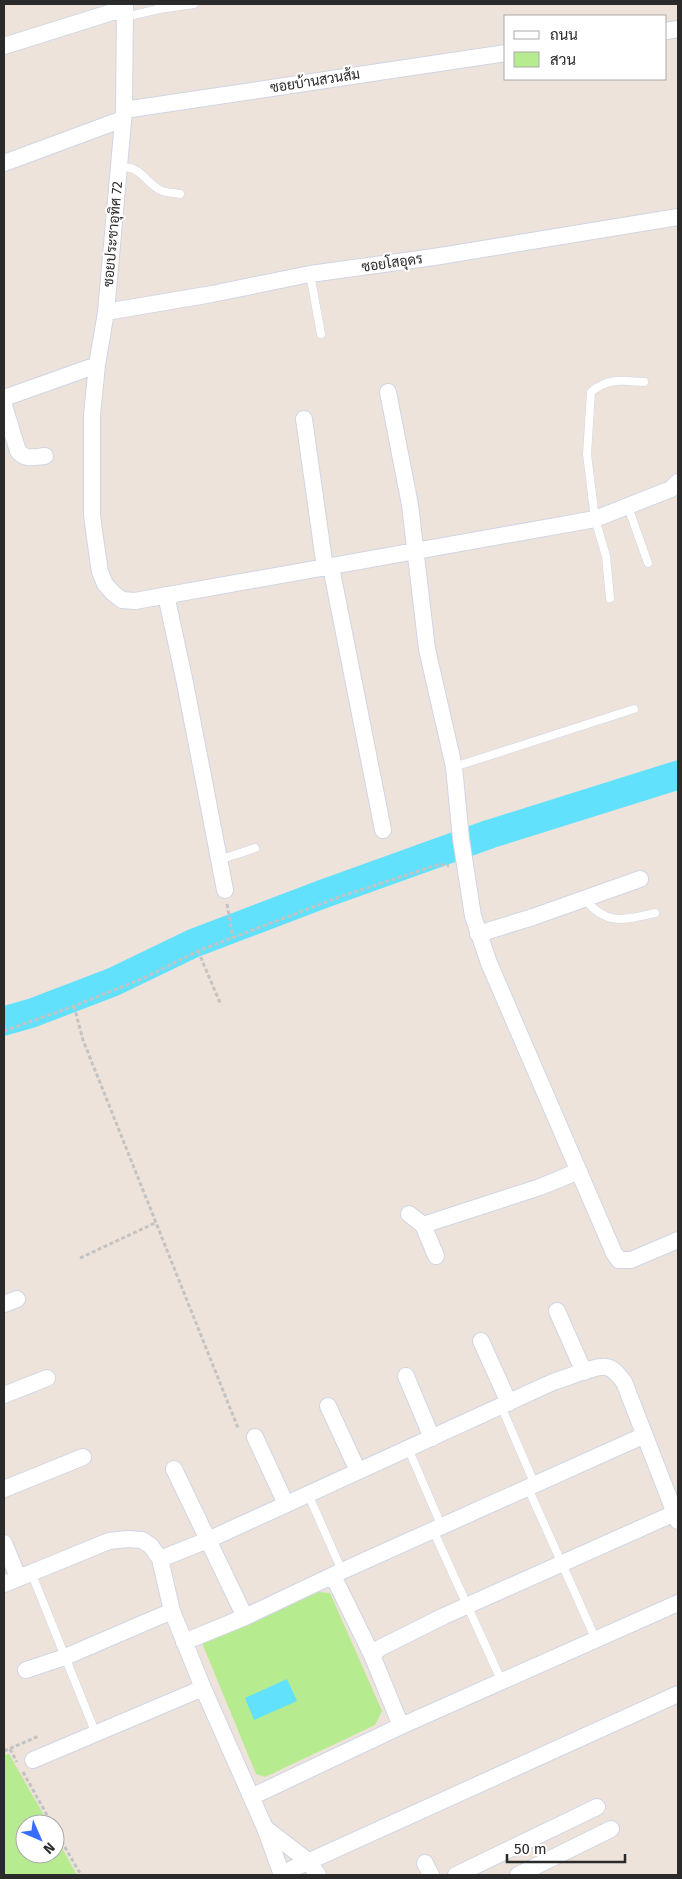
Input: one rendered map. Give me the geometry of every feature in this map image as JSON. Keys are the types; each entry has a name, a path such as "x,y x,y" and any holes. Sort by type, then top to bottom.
{"street":[{"path":"4,46 125,9"},
{"name":"ซอยประชาอุทิศ 72","path":"125,9 124,114 106,312 92,415 92,515 100,572 105,584 113,593 122,600 135,601 166,596"},
{"name":"ซอยบ้านสวนส้ม","path":"4,164 124,114 504,53"},
{"name":"ซอยโสอุดร","path":"106,312 212,294 310,274 443,256 678,217"},
{"path":"4,398 98,365"},
{"path":"388,392 410,505 427,649 454,768 461,839 473,916 478,934 614,1253 619,1260 631,1260 678,1240"},
{"path":"4,406 18,451 22,456 26,458 45,456"},
{"path":"304,419 328,567 383,830"},
{"path":"225,890 185,683 166,596 595,519 671,488 678,482"},
{"path":"478,934 640,879"},
{"path":"423,1225 540,1187 579,1171"},
{"path":"409,1214 423,1225 436,1256"},
{"path":"557,1311 584,1372"},
{"path":"481,1341 505,1404"},
{"path":"160,1558 208,1540 553,1382 606,1366 616,1372 624,1382 677,1517 562,1563 467,1605 388,1643 372,1655"},
{"path":"406,1376 432,1438"},
{"path":"4,1395 48,1378"},
{"path":"328,1406 358,1471"},
{"path":"184,1642 244,1617 645,1435"},
{"path":"255,1437 286,1504"},
{"path":"4,1489 83,1457"},
{"path":"174,1469 244,1617"},
{"path":"4,1544 17,1578 110,1541 128,1538 142,1540 151,1546 160,1558 172,1611 184,1642 265,1828 281,1875 308,1861 678,1694"},
{"path":"337,1574 402,1726"},
{"path":"251,1796 402,1726 678,1604"},
{"path":"26,1670 65,1657 172,1611"},
{"path":"33,1760 203,1688"},
{"path":"456,1875 597,1807"},
{"path":"265,1828 308,1861 318,1875"},
{"path":"518,1875 611,1829"}],"lane":[{"path":"125,9 194,4"},
{"path":"119,167 129,166 138,170 162,192 180,194"},
{"path":"310,274 321,334"},
{"path":"610,598 606,556 595,519 587,454 591,392 600,384 610,381 644,382"},
{"path":"628,507 648,563"},
{"path":"454,768 634,709"},
{"path":"219,860 256,848"},
{"path":"584,899 600,915 612,919 627,920 655,913"},
{"path":"505,1404 532,1486 562,1563 596,1640"},
{"path":"408,1448 467,1605 502,1682"},
{"path":"308,1494 337,1574"},
{"path":"17,1578 65,1657 96,1734"}],"path":[{"path":"4,1031 74,1006 144,978 198,951 340,897 442,865"},
{"path":"225,890 233,938"},
{"path":"198,951 221,1005"},
{"path":"74,1006 83,1040 238,1428"},
{"path":"80,1258 155,1223"},
{"path":"4,1751 39,1736"},
{"path":"10,1749 46,1814"},
{"path":"65,1847 81,1875"}],"green space":[{"path":"319,1592 330,1593 382,1711 375,1725 265,1777 256,1774 202,1643"},
{"path":"9,1754 43,1814 15,1814 15,1864 65,1864 65,1853 77,1875 4,1875 4,1755"}],"water":[{"path":"287,1679 297,1701 254,1720 245,1698"}],"waterway":[{"path":"4,1021 32,1013 113,982 194,943 323,894 490,834 678,775"}]}
